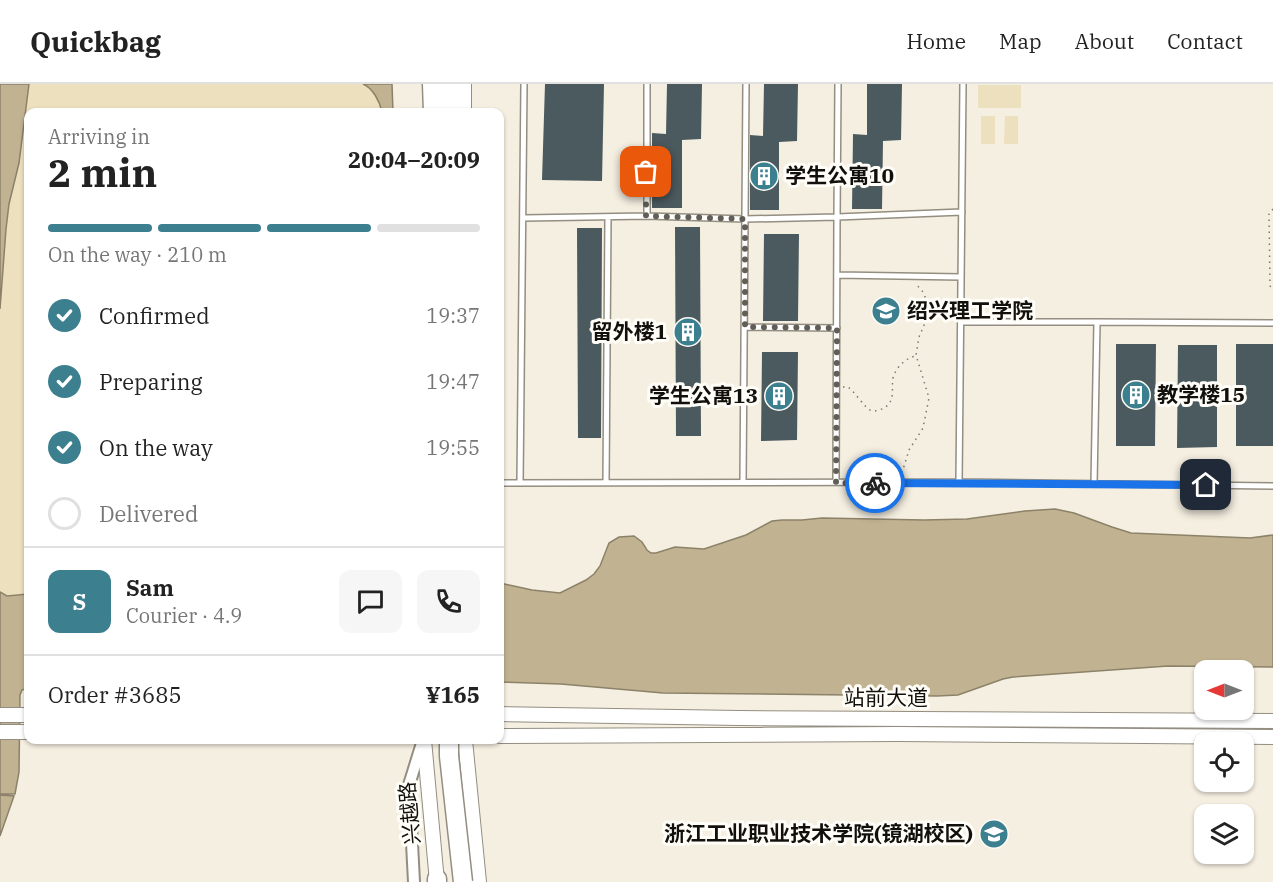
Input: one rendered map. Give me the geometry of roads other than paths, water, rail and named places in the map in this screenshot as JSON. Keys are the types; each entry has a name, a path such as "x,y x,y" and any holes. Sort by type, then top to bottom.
{"highway":[{"path":"432,84 432,108"},
{"path":"449,84 449,108"},
{"path":"439,744 441,881"},
{"path":"449,744 463,882"}],"main road":[{"path":"464,84 464,108"},
{"name":"站前大道","path":"504,714 1273,721"},
{"path":"0,715 24,715"},
{"path":"0,732 24,732"},
{"name":"站前大道","path":"504,736 898,734 1273,737"},
{"name":"兴越路","path":"424,744 441,881"},
{"path":"465,744 479,882"}],"street":[{"path":"414,882 409,785 422,744"}],"lane":[{"path":"520,483 524,84"},
{"path":"646,216 647,84"},
{"path":"743,482 746,84"},
{"path":"836,483 838,84"},
{"path":"959,482 963,84"},
{"path":"524,218 646,216 745,219 962,212"},
{"path":"606,483 608,217"},
{"path":"837,275 961,277"},
{"path":"961,321 1273,323"},
{"path":"1094,484 1097,321"},
{"path":"745,327 837,328"},
{"path":"504,483 959,482 1273,486"}],"place":[{"name":"学生公寓10","path":"764,176"},
{"name":"绍兴理工学院","path":"886,311"},
{"name":"留外楼1","path":"688,332"},
{"name":"教学楼15","path":"1136,395"},
{"name":"学生公寓13","path":"779,396"},
{"name":"浙江工业职业技术学院(镜湖校区)","path":"994,834"}]}
